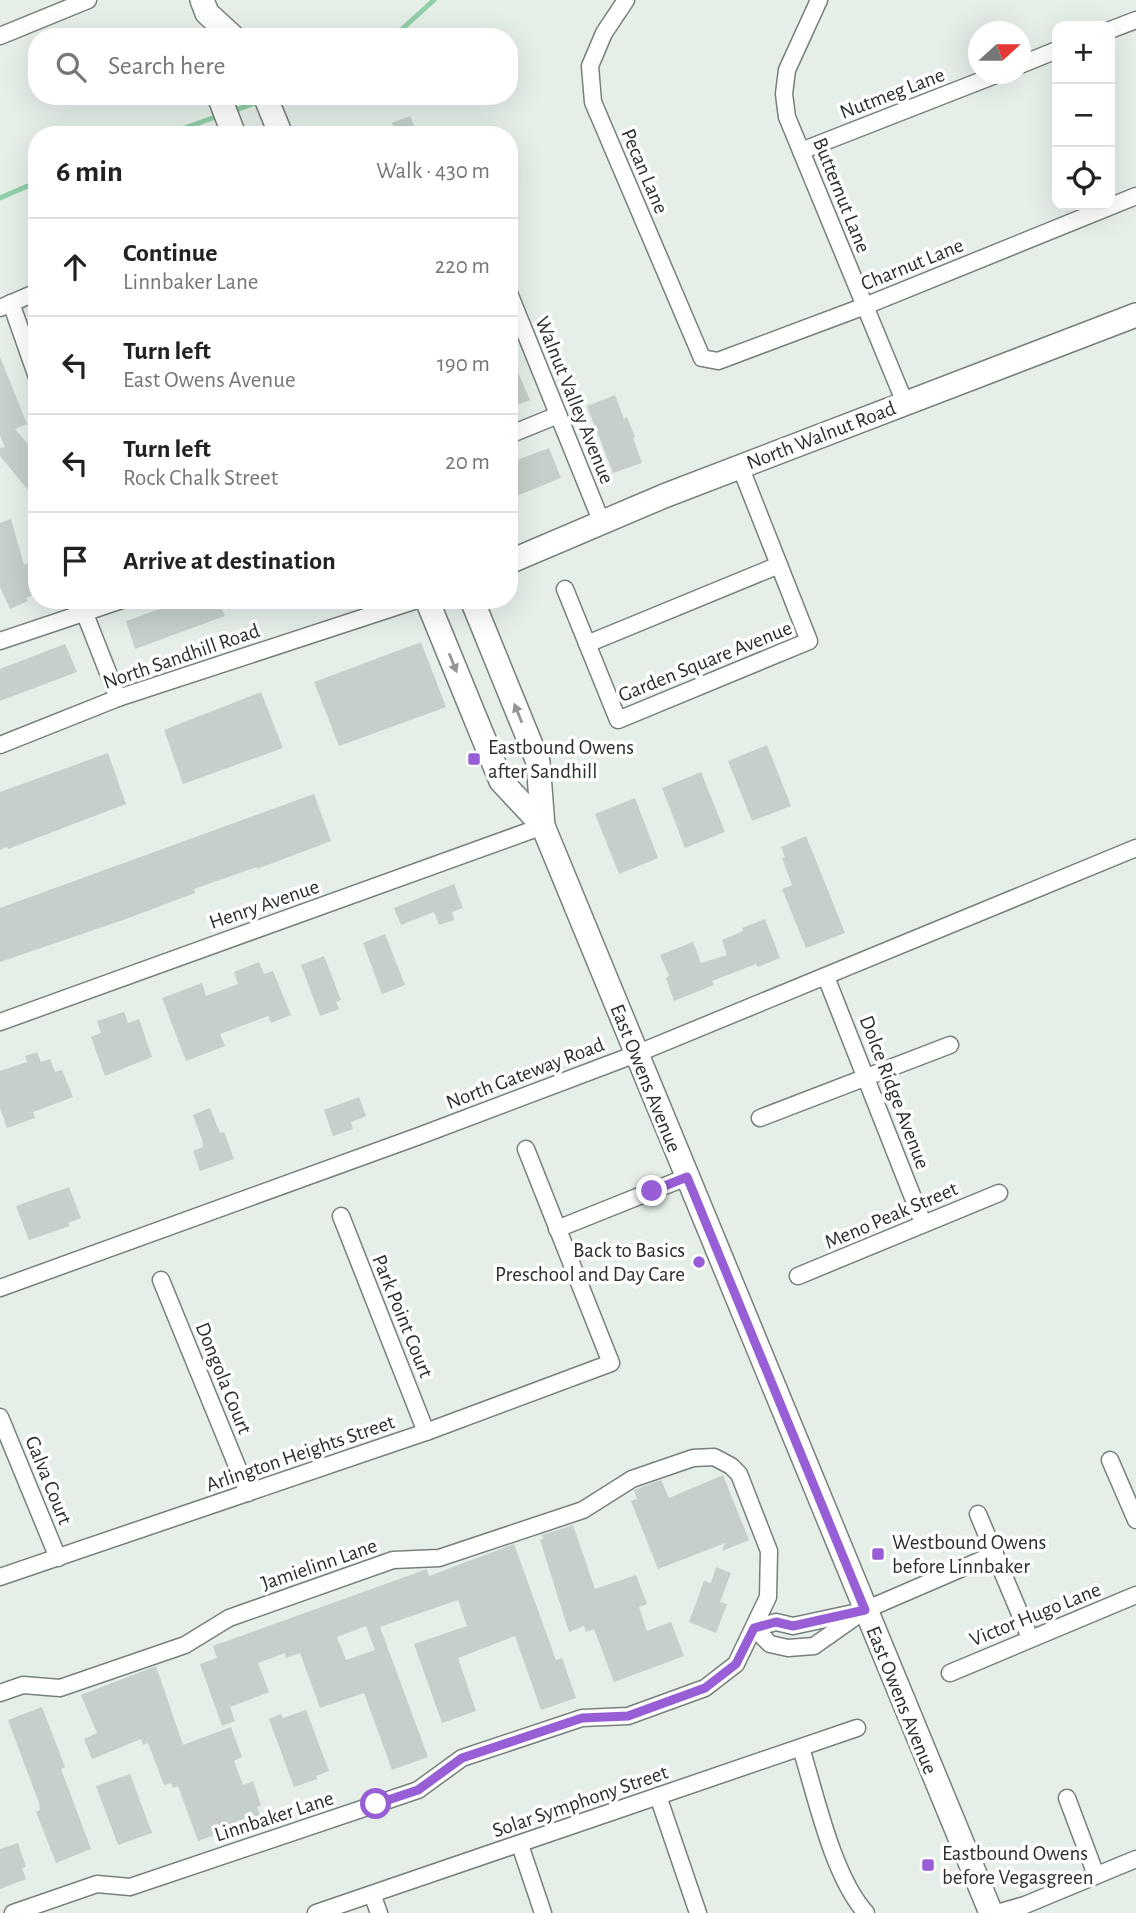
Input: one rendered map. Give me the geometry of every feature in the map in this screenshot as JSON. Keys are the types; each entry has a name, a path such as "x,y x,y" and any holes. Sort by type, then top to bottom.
{"main road":[{"path":"205,6 206,28"},
{"path":"205,6 225,28"},
{"path":"222,105 231,126"},
{"path":"269,105 277,126"},
{"name":"North Walnut Road","path":"518,558 740,466 1136,315"},
{"name":"East Owens Avenue","path":"431,609 501,781 543,826"},
{"name":"East Owens Avenue","path":"476,609 538,762 543,826 991,1913"}],"street":[{"path":"0,36 88,0"},
{"name":"Pecan Lane","path":"626,0 604,33 590,66 593,102 702,358"},
{"name":"Butternut Lane","path":"819,0 787,70 784,94 787,117 905,403"},
{"path":"1115,28 1136,20"},
{"path":"1031,61 1052,52"},
{"name":"Nutmeg Lane","path":"801,151 972,84"},
{"name":"Charnut Lane","path":"702,358 718,361 864,306 1136,196"},
{"path":"28,296 5,305 28,357"},
{"name":"Walnut Valley Avenue","path":"518,315 602,523"},
{"path":"518,431 558,415"},
{"name":"Garden Square Avenue","path":"565,589 618,720 808,641 740,466"},
{"path":"587,644 779,565"},
{"path":"0,641 98,609"},
{"name":"North Sandhill Road","path":"0,745 118,698 390,609"},
{"path":"85,614 118,698"},
{"name":"Henry Avenue","path":"0,1022 543,826"},
{"name":"North Gateway Road","path":"0,1288 636,1054 1136,848"},
{"name":"Dolce Ridge Avenue","path":"827,977 923,1223"},
{"path":"760,1118 950,1045"},
{"path":"526,1149 557,1229 687,1177"},
{"name":"Meno Peak Street","path":"799,1276 999,1193"},
{"name":"Park Point Court","path":"341,1216 426,1432"},
{"name":"Arlington Heights Street","path":"0,1577 426,1432 611,1363 557,1229"},
{"name":"Dongola Court","path":"162,1280 248,1493"},
{"name":"Galva Court","path":"0,1417 58,1558"},
{"name":"Jamielinn Lane","path":"0,1693 23,1685 60,1688 192,1643 229,1618 393,1560 439,1558 583,1510 632,1479 693,1458 714,1457 731,1466"},
{"path":"1110,1461 1136,1520"},
{"name":"Linnbaker Lane","path":"13,1913 97,1884 130,1887 418,1790 462,1758 582,1718 628,1716 705,1688 736,1664 768,1597 769,1551 739,1474 731,1466"},
{"path":"978,1514 1030,1638"},
{"path":"865,1610 814,1646 788,1648 770,1644 754,1628 776,1622 793,1626 865,1610 995,1555"},
{"name":"Victor Hugo Lane","path":"950,1672 1136,1595"},
{"name":"Solar Symphony Street","path":"316,1913 857,1728"},
{"path":"801,1748 840,1871 854,1900 866,1913"},
{"path":"658,1796 698,1913"},
{"path":"1067,1798 1096,1875"},
{"path":"520,1845 543,1913"},
{"path":"996,1913 1025,1905 1136,1858"},
{"path":"372,1894 379,1913"}],"building":[{"path":"410,116 414,126 393,126 392,123"},
{"path":"0,357 27,424 15,429 28,444 28,490 0,456 0,448 5,447 0,435"},
{"path":"518,373 530,400 518,405"},
{"path":"615,395 624,419 627,417 635,437 633,438 642,463 613,473 587,406"},
{"path":"549,448 561,478 518,495 518,460"},
{"path":"11,519 24,565 28,563 28,601 10,609 0,587 0,523"},
{"path":"160,609 222,609 225,616 135,649 126,621"},
{"path":"421,642 446,707 339,746 314,682"},
{"path":"65,644 77,672 0,701 0,669"},
{"path":"261,692 283,748 183,784 164,730"},
{"path":"767,745 791,806 752,821 728,761"},
{"path":"108,753 126,804 0,850 0,792"},
{"path":"701,772 725,832 685,848 662,788"},
{"path":"314,794 331,841 194,889 195,893 123,920 0,962 0,908"},
{"path":"635,798 658,858 619,874 595,814"},
{"path":"806,836 845,933 806,948 782,889 792,885 781,847"},
{"path":"454,884 463,908 452,912 454,920 439,925 434,912 401,925 394,908"},
{"path":"765,919 780,958 712,981 714,985 674,1001 666,978 669,976 660,955 693,942 701,963 727,955 722,940"},
{"path":"385,934 405,985 382,994 363,943"},
{"path":"324,956 341,1000 336,1002 339,1009 320,1016 301,965"},
{"path":"259,962 264,974 273,971 291,1015 271,1023 268,1016 220,1034 225,1046 186,1061 162,998 202,983 206,996 238,984 234,972"},
{"path":"124,1012 128,1023 139,1019 152,1057 105,1076 91,1037 101,1033 97,1021"},
{"path":"37,1052 41,1062 50,1059 55,1072 62,1070 73,1097 33,1112 35,1118 7,1128 0,1108 0,1071 27,1062 25,1056"},
{"path":"359,1097 366,1116 351,1122 353,1129 333,1136 324,1110"},
{"path":"210,1108 220,1133 224,1132 234,1159 200,1171 193,1151 203,1147 193,1115"},
{"path":"69,1187 81,1218 68,1223 70,1226 29,1240 16,1206"},
{"path":"723,1475 749,1540 722,1551 725,1543 658,1569 631,1501 637,1499 634,1490 661,1480 669,1498"},
{"path":"573,1525 595,1589 636,1575 647,1604 639,1607 647,1631 671,1622 684,1656 614,1682 594,1629 586,1632 584,1626 569,1632 540,1540 543,1539 542,1535"},
{"path":"514,1544 556,1660 562,1658 576,1698 541,1710 515,1636 458,1658 476,1711 442,1723 414,1644 467,1626 458,1600 380,1627 428,1757 392,1770 364,1693 320,1708 300,1653 286,1658 285,1653 258,1663 269,1692 230,1707 235,1721 222,1726 200,1664 217,1658 213,1646 427,1569 429,1576","holes":["366,1626 375,1650 346,1660 337,1637"]},
{"path":"716,1567 731,1573 720,1602 727,1604 716,1633 689,1622 704,1581 711,1583"},
{"path":"156,1666 183,1745 231,1727 242,1757 234,1761 243,1785 253,1781 261,1805 257,1807 261,1818 198,1841 178,1786 173,1788 171,1783 164,1785 148,1743 143,1745 141,1739 92,1759 84,1739 97,1733 81,1695"},
{"path":"42,1707 65,1767 61,1769 91,1849 56,1863 36,1812 40,1810 39,1803 8,1720"},
{"path":"306,1710 329,1771 316,1776 317,1779 294,1787 269,1719 281,1714 283,1718"},
{"path":"130,1774 152,1833 118,1845 96,1786"},
{"path":"18,1843 26,1867 22,1868 26,1879 0,1889 0,1849"}],"waterway":[{"path":"403,28 434,0"},
{"path":"230,112 249,105"},
{"path":"190,126 221,115"},
{"path":"0,198 28,186"}],"place":[{"name":"Eastbound Owens after Sandhill","path":"474,759"},
{"name":"Back to Basics Preschool and Day Care","path":"699,1262"},
{"name":"Westbound Owens before Linnbaker","path":"878,1554"},
{"name":"Eastbound Owens before Vegasgreen","path":"928,1865"}],"route":[{"path":"376,1804 418,1790 462,1758 582,1718 628,1716 705,1688 736,1664 754,1628 776,1622 793,1626 865,1610 687,1177 652,1191"}]}
